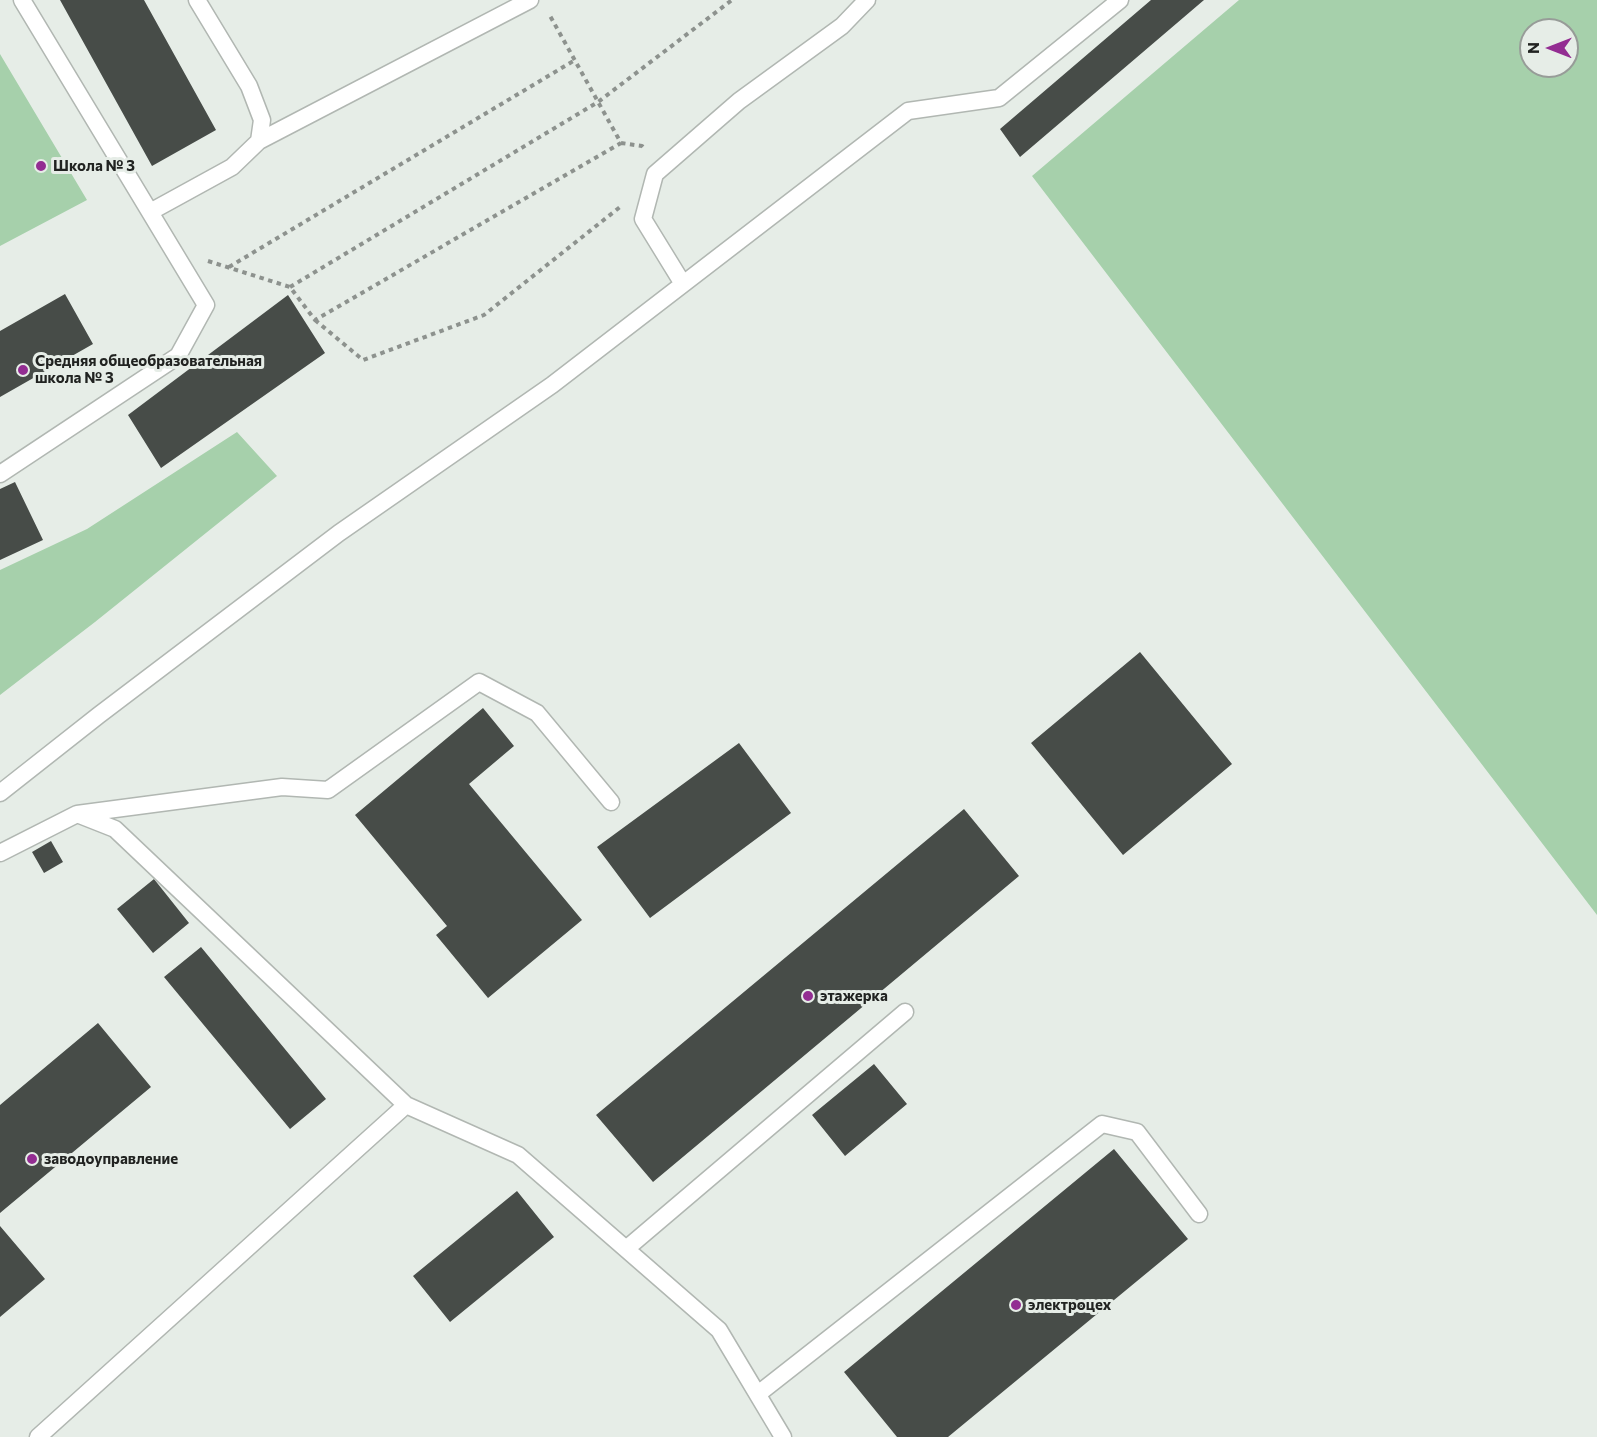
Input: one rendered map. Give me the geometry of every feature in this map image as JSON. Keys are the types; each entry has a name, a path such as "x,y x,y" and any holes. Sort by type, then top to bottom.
{"lane":[{"path":"0,474 178,356 206,305 22,0"},
{"path":"197,0 249,86 262,120 259,141"},
{"path":"150,212 232,167 259,141 530,0"},
{"path":"683,284 643,219 656,174 739,101 842,26 867,0"},
{"path":"0,793 339,532 552,385 908,111 999,98 1120,0"},
{"path":"0,853 77,814 282,787 328,790 479,682 537,713 611,802"},
{"path":"77,814 116,830 406,1105 518,1155 719,1330 783,1437"},
{"path":"626,1249 905,1012"},
{"path":"38,1437 406,1105"},
{"path":"758,1394 1102,1124 1137,1132 1199,1214"}],"path":[{"path":"291,287 598,102 732,0"},
{"path":"547,10 621,143"},
{"path":"228,267 575,60"},
{"path":"315,320 621,143 642,146 648,152"},
{"path":"204,260 291,287 315,320 363,360 484,315 624,203"}],"green space":[{"path":"1239,0 1597,0 1597,915 1032,176"},
{"path":"0,54 87,200 0,246"},
{"path":"237,432 277,476 0,695 0,570 87,529"}],"building":[{"path":"60,0 144,0 216,130 152,166"},
{"path":"1151,0 1204,0 1020,157 1000,129"},
{"name":"Средняя общеобразовательная школа № 3","path":"65,294 93,344 0,397 0,331"},
{"path":"288,295 325,353 161,468 128,415"},
{"path":"15,482 43,540 0,560 0,489"},
{"path":"1140,652 1232,764 1123,855 1031,743"},
{"path":"483,708 514,746 469,784 582,920 488,998 436,935 447,926 355,815"},
{"path":"739,743 791,813 650,918 597,847"},
{"name":"этажерка","path":"964,809 1019,876 653,1182 596,1115"},
{"path":"51,841 63,862 44,873 32,852"},
{"path":"154,879 189,923 153,953 117,909"},
{"path":"201,947 326,1099 290,1129 164,977"},
{"name":"заводоуправление","path":"98,1023 151,1087 0,1213 0,1105"},
{"path":"874,1064 907,1104 845,1156 812,1115"},
{"name":"электроцех","path":"1114,1149 1188,1239 948,1437 897,1437 844,1372"},
{"path":"517,1191 554,1237 450,1322 413,1276"},
{"path":"0,1226 45,1279 0,1317"}],"place":[{"name":"Школа № 3","path":"41,166"},
{"name":"Средняя общеобразовательная школа № 3","path":"23,370"},
{"name":"этажерка","path":"808,996"},
{"name":"заводоуправление","path":"32,1159"},
{"name":"электроцех","path":"1016,1305"}]}
